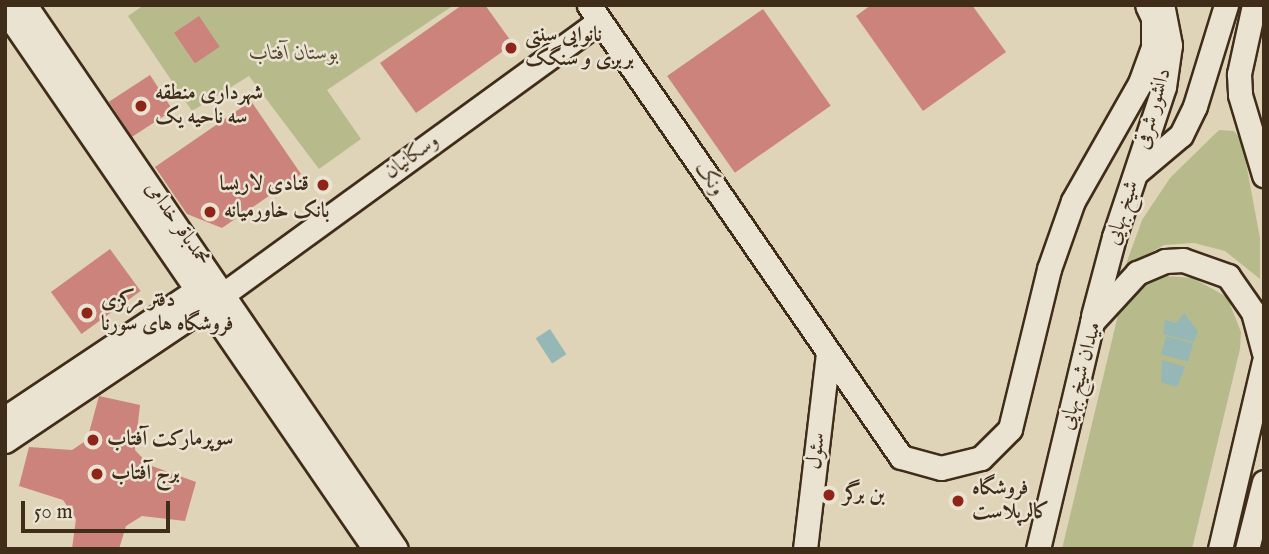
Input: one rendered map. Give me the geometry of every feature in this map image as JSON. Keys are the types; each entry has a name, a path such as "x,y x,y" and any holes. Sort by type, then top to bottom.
{"main road":[{"name":"محمدباقر خدامی","path":"25,5 73,91"},
{"name":"ونک","path":"595,13 901,457 941,468 962,466 998,446 1010,429 1049,268 1073,201 1140,83 1153,48 1153,18 1147,5"},
{"name":"دانشور شرقی","path":"1137,172 1164,88 1170,45 1163,5"},
{"name":"شیخ بهایی","path":"1092,322 1137,172 1181,135 1216,47 1226,5"},
{"path":"1254,5 1241,64 1240,95 1264,175"},
{"name":"محمدباقر خدامی","path":"5,10 73,91 262,365 396,549"},
{"name":"وسکانیان","path":"5,418 211,291 595,13"},
{"name":"میدان شیخ بهایی","path":"1038,549 1092,322 1137,273 1182,260 1219,272 1240,289 1253,312 1264,353"},
{"path":"5,441 211,291"},
{"name":"سئول","path":"805,549 828,353"},
{"path":"1220,549 1264,362"},
{"name":"محمدباقر خدامی","path":"262,365 375,549"},
{"path":"1247,549 1264,482"}],"green space":[{"name":"بوستان آفتاب","path":"144,5 454,5 327,90 361,139 319,169 249,76 192,111 128,16"},
{"path":"1219,130 1234,131 1242,141 1260,238 1260,279 1225,251 1194,243 1164,245 1125,267 1142,220 1170,178"},
{"path":"1167,276 1193,278 1227,297 1241,332 1240,349 1192,549 1062,549 1118,315 1127,300 1149,283"}],"water":[{"path":"1184,313 1198,331 1194,342 1163,334 1165,320 1176,323"},
{"path":"550,329 566,354 552,363 536,338"},
{"path":"1166,336 1193,343 1188,362 1161,354"},
{"path":"1162,360 1185,367 1177,387 1161,382"}],"building":[{"path":"462,5 485,5 513,44 416,113 380,63"},
{"path":"871,5 972,5 1006,52 923,111 856,16"},
{"path":"763,9 831,106 735,173 667,76"},
{"path":"199,16 220,47 195,63 174,33"},
{"name":"شهرداری منطقه سه ناحیه یک","path":"150,75 173,110 132,137 109,102"},
{"path":"251,101 301,174 222,228 187,214 155,167"},
{"name":"دفتر مرکزی فروشگاه های سورنا","path":"110,249 141,291 82,334 51,292"},
{"name":"برج آفتاب","path":"99,396 140,405 135,450 149,465 196,482 185,521 142,516 126,526 119,549 72,549 76,519 63,500 19,486 29,447 72,450 87,440"}],"place":[{"name":"نانوایی سنتی بربری و سنگک","path":"511,48"},
{"name":"شهرداری منطقه سه ناحیه یک","path":"141,106"},
{"name":"قنادی لاریسا","path":"323,185"},
{"name":"بانک خاورمیانه","path":"210,212"},
{"name":"دفتر مرکزی فروشگاه های سورنا","path":"87,313"},
{"name":"سوپرمارکت آفتاب","path":"93,440"},
{"name":"برج آفتاب","path":"97,474"},
{"name":"بن برگر","path":"829,495"},
{"name":"فروشگاه کالرپلاست","path":"958,501"}]}
